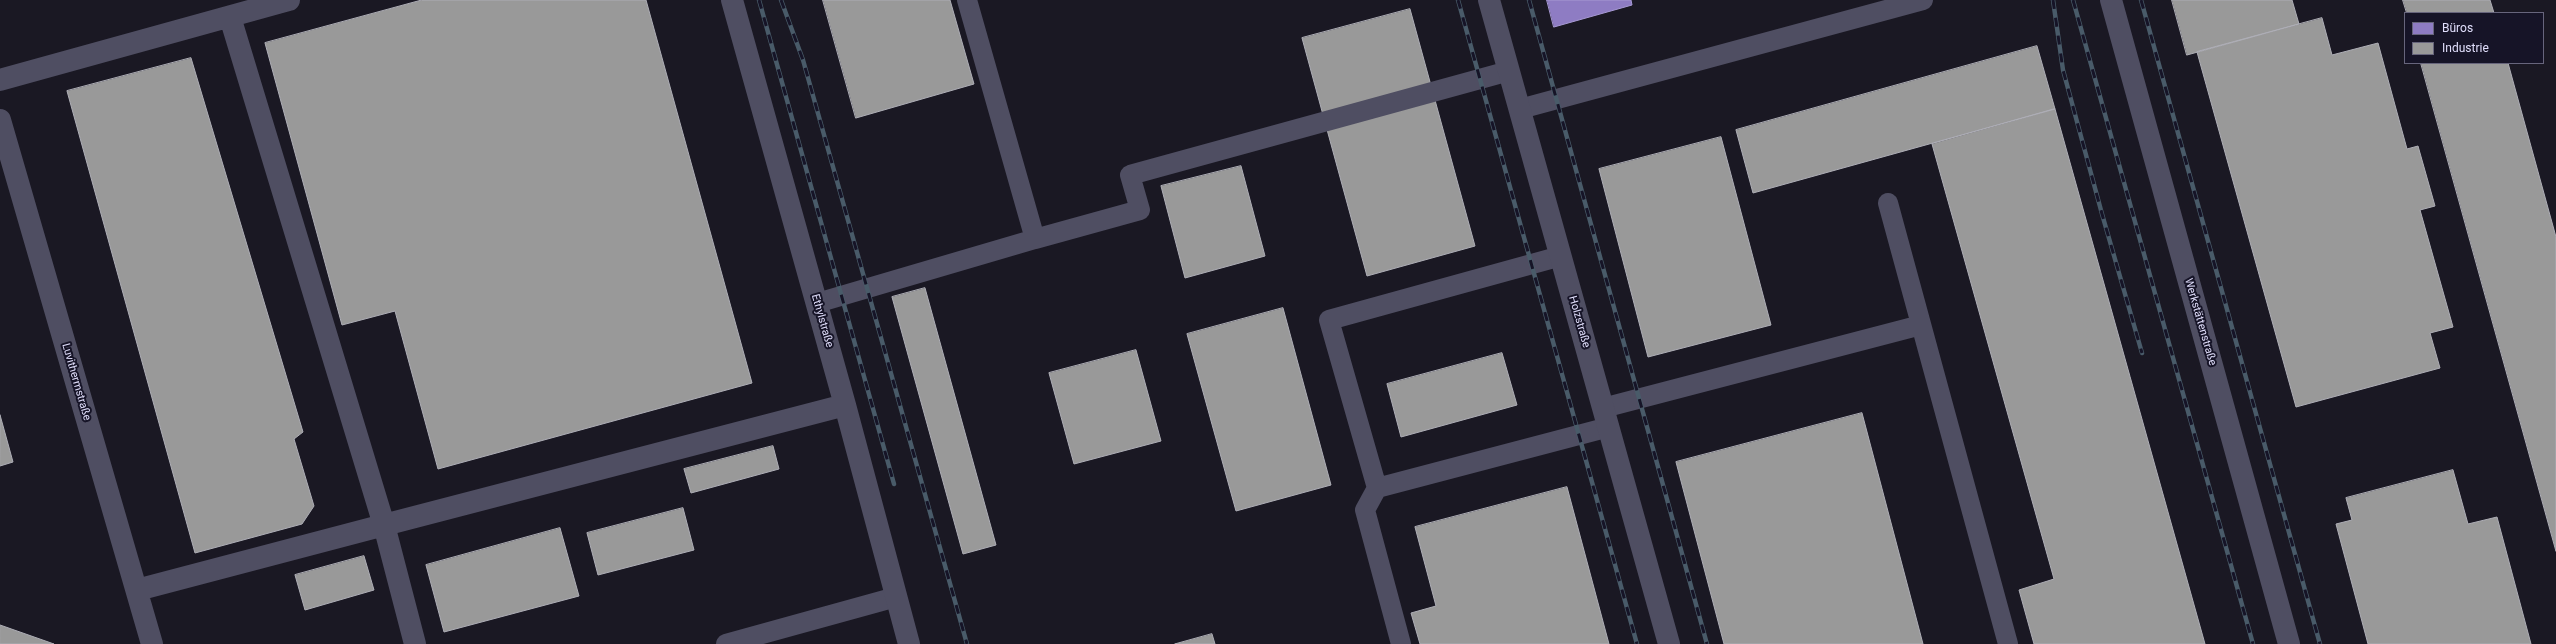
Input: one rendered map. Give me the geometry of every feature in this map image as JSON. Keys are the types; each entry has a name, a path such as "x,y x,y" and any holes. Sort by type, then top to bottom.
{"street":[{"path":"0,80 289,0"},
{"name":"Ethylstraße","path":"732,0 817,303 909,644"},
{"name":"Holzstraße","path":"1489,0 1669,644"},
{"name":"Werkstättenstraße","path":"2110,0 2289,644"},
{"path":"230,17 384,525 415,644"},
{"name":"Luvithermstraße","path":"0,120 152,644"},
{"path":"137,590 845,405"}],"lane":[{"path":"966,0 1035,239"},
{"path":"1520,109 1923,0"},
{"path":"817,303 1140,210 1130,175 1509,71"},
{"path":"1888,203 2008,644"},
{"path":"1401,644 1366,510 1377,488 1329,320 1561,256"},
{"path":"1377,488 1606,418 1921,325"},
{"path":"726,644 896,597"}],"building: Büros":[{"path":"1547,0 1631,0 1632,5 1554,27"}],"building: Industrie":[{"path":"422,0 646,0 752,383 438,469 395,311 342,325 265,43"},
{"path":"823,0 950,0 974,84 856,118"},
{"path":"2172,0 2292,0 2299,24 2187,55"},
{"path":"2403,0 2490,0 2494,12 2407,12"},
{"path":"1410,9 1475,246 1367,276 1302,38"},
{"path":"2322,18 2332,55 2378,43 2407,149 2418,146 2435,206 2420,210 2453,327 2430,333 2440,368 2296,407 2197,52"},
{"path":"2037,46 2055,109 1753,193 1736,130"},
{"path":"191,58 303,432 294,439 314,506 302,524 195,553 67,91"},
{"path":"2421,64 2508,64 2556,237 2556,551"},
{"path":"2055,109 2205,644 2034,644 2019,590 2054,579 1932,144"},
{"path":"1721,137 1771,325 1648,357 1599,169"},
{"path":"1241,166 1265,256 1185,278 1161,186"},
{"path":"925,288 996,545 963,554 892,297"},
{"path":"1283,308 1331,485 1236,511 1187,334"},
{"path":"1136,350 1161,441 1074,464 1049,373"},
{"path":"1502,353 1517,405 1401,437 1387,384"},
{"path":"1862,413 1923,644 1724,644 1676,462"},
{"path":"0,415 13,462 0,466"},
{"path":"773,446 779,469 691,493 684,469"},
{"path":"2453,470 2468,524 2497,517 2531,644 2368,644 2336,524 2352,520 2346,498"},
{"path":"1567,487 1609,644 1420,644 1411,613 1436,606 1415,527"},
{"path":"683,508 694,550 598,575 587,533"},
{"path":"560,528 579,596 444,632 426,565"},
{"path":"364,556 374,590 305,610 295,575"},
{"path":"0,625 54,644 0,644"},
{"path":"1212,634 1215,644 1175,644"}],"railway":[{"path":"759,0 894,484"},
{"path":"781,0 803,60 967,644"},
{"path":"1458,0 1637,644"},
{"path":"1529,0 1707,644"},
{"path":"2053,0 2063,70 2142,353"},
{"path":"2073,0 2253,644"},
{"path":"2141,0 2320,644"}]}
